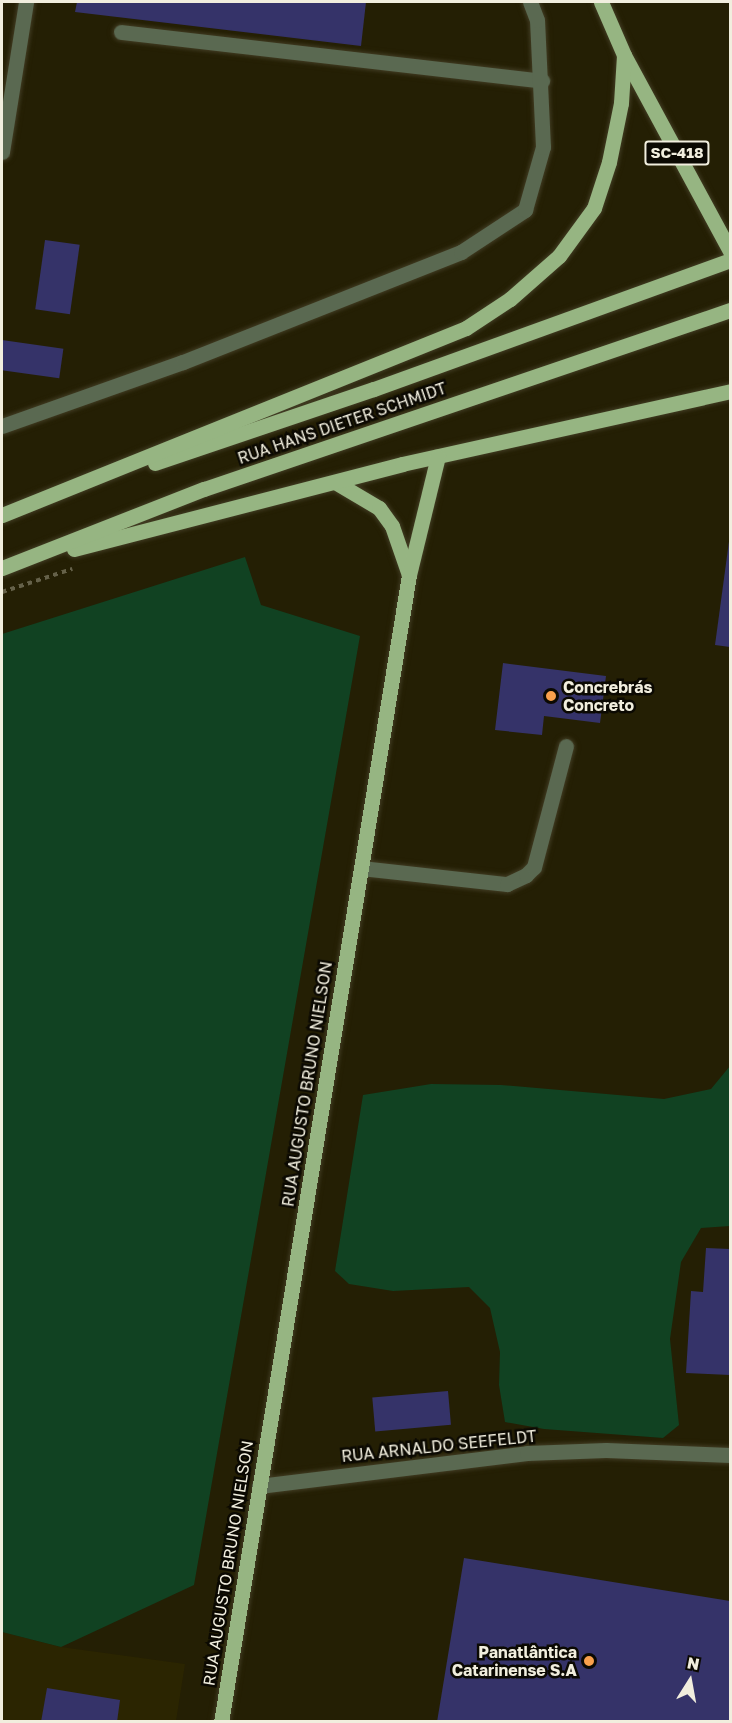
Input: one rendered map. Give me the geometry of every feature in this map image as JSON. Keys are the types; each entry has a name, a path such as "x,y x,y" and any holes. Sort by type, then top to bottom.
{"main road":[{"name":"SC-418","path":"601,2 624,55 730,251"},
{"path":"2,515 466,328 510,299 559,256 594,208 609,162 621,103 624,55"},
{"name":"RUA HANS DIETER SCHMIDT","path":"2,515 374,389 730,260"},
{"name":"RUA HANS DIETER SCHMIDT","path":"6,567 204,489 730,310"},
{"path":"6,567 438,456 730,391"},
{"path":"409,575 438,456"},
{"name":"RUA AUGUSTO BRUNO NIELSON","path":"221,1722 409,575 392,526 379,508 335,482"}],"street":[{"path":"2,152 26,2"},
{"path":"2,426 183,362 461,252 525,210 543,147 542,81 537,20 530,2"},
{"path":"121,32 542,81"},
{"path":"361,868 507,884 526,875 534,867 566,746"},
{"name":"RUA ARNALDO SEEFELDT","path":"259,1486 527,1453 606,1450 730,1455"}],"shaded area":[{"path":"2,1632 61,1647 185,1664 176,1721 2,1721"}],"green space":[{"path":"245,557 261,605 360,636 194,1585 61,1647 2,1632 2,634"},
{"path":"730,1066 730,1226 701,1228 681,1262 670,1339 679,1425 663,1438 544,1429 505,1422 499,1385 500,1352 490,1308 469,1287 393,1291 349,1284 335,1271 363,1095 431,1084 501,1085 664,1099 711,1089"}],"building":[{"path":"77,2 366,2 361,46 75,12"},
{"path":"45,240 80,245 70,314 35,309"},
{"path":"2,340 63,349 59,378 2,370"},
{"path":"730,534 730,647 715,645"},
{"name":"Concrebrás Concreto","path":"503,663 606,676 600,723 544,716 542,735 495,730"},
{"path":"706,1248 730,1249 730,1375 686,1373 691,1291 703,1292"},
{"path":"448,1391 451,1425 375,1431 372,1398"},
{"name":"Panatlântica Catarinense S.A","path":"464,1558 730,1601 730,1722 437,1722"},
{"path":"47,1688 120,1700 117,1722 41,1722"}],"place":[{"name":"Concrebrás Concreto","path":"551,696"},
{"name":"Panatlântica Catarinense S.A","path":"589,1661"}]}
